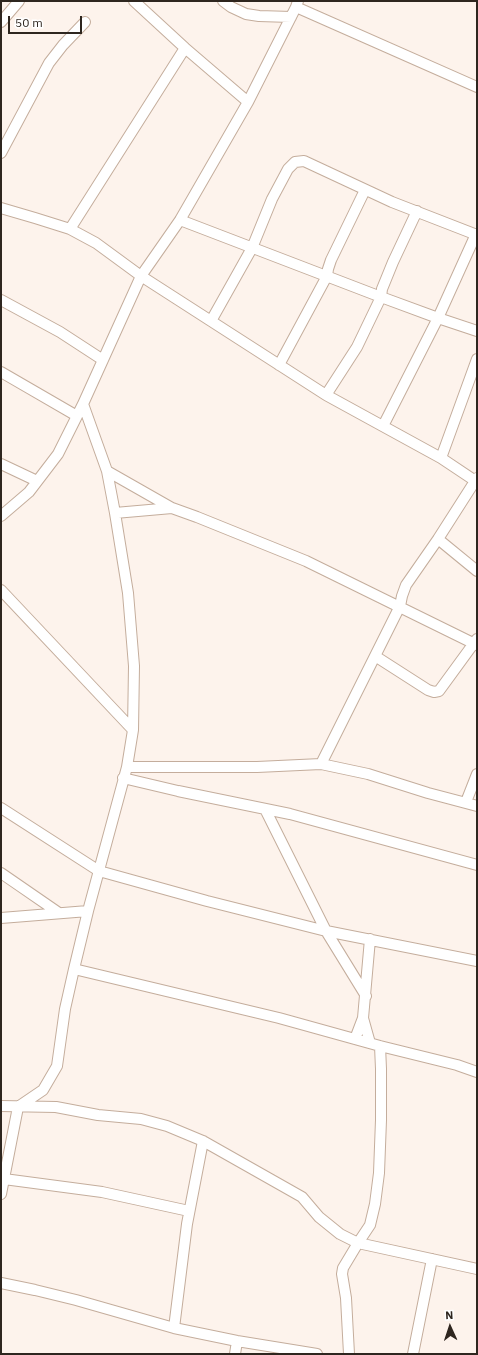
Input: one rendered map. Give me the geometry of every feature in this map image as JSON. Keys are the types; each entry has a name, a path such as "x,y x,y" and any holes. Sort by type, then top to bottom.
{"street":[{"path":"1,22 19,1"},
{"path":"134,1 185,48 248,102"},
{"path":"223,1 231,7 246,14 291,17"},
{"path":"1,516 29,492 58,454 84,404 141,276 180,220 248,102 297,4 477,87"},
{"path":"1,154 49,63 63,45 85,22"},
{"path":"70,229 185,48"},
{"path":"211,321 252,248 272,199 288,169 295,162 304,161 392,202 476,234 438,318 384,426"},
{"path":"279,365 328,276 330,260 364,190"},
{"path":"1,208 70,229 96,243 141,276 326,395 441,458 476,481 406,585 400,606 320,764"},
{"path":"326,395 357,347 381,298 382,289 393,262 417,211"},
{"path":"180,220 328,276 381,298 477,331"},
{"path":"1,300 60,332 103,360"},
{"path":"441,458 477,359"},
{"path":"1,372 77,416"},
{"path":"1,1194 18,1107 43,1090 58,1066 65,1009 74,968 127,767 133,730 134,666 128,593 107,471 84,404"},
{"path":"1,464 37,481"},
{"path":"107,471 172,508 306,561 476,642 439,691 434,692 428,690 375,656"},
{"path":"115,513 172,508"},
{"path":"438,539 477,571"},
{"path":"1,590 133,730"},
{"path":"127,767 257,767 320,764 368,774 428,793 477,806"},
{"path":"466,802 477,774"},
{"path":"123,778 290,814 477,865"},
{"path":"1,808 99,871 326,931 477,961"},
{"path":"265,809 326,931 366,996"},
{"path":"1,873 59,913"},
{"path":"1,918 88,911"},
{"path":"355,1039 363,1018 370,939"},
{"path":"74,968 279,1018 375,1045 457,1065 477,1072"},
{"path":"349,1354 346,1298 342,1274 343,1268 370,1225 375,1204 379,1173 381,1069 375,1045 363,1018"},
{"path":"1,1106 56,1107 98,1115 141,1119 167,1126 203,1141 302,1197 319,1217 340,1234 358,1243 477,1269"},
{"path":"174,1328 190,1211 203,1141"},
{"path":"4,1178 102,1192 190,1211"},
{"path":"413,1354 432,1259"},
{"path":"1,1283 76,1300 174,1328 237,1341 317,1354"},
{"path":"235,1354 237,1341"}]}
